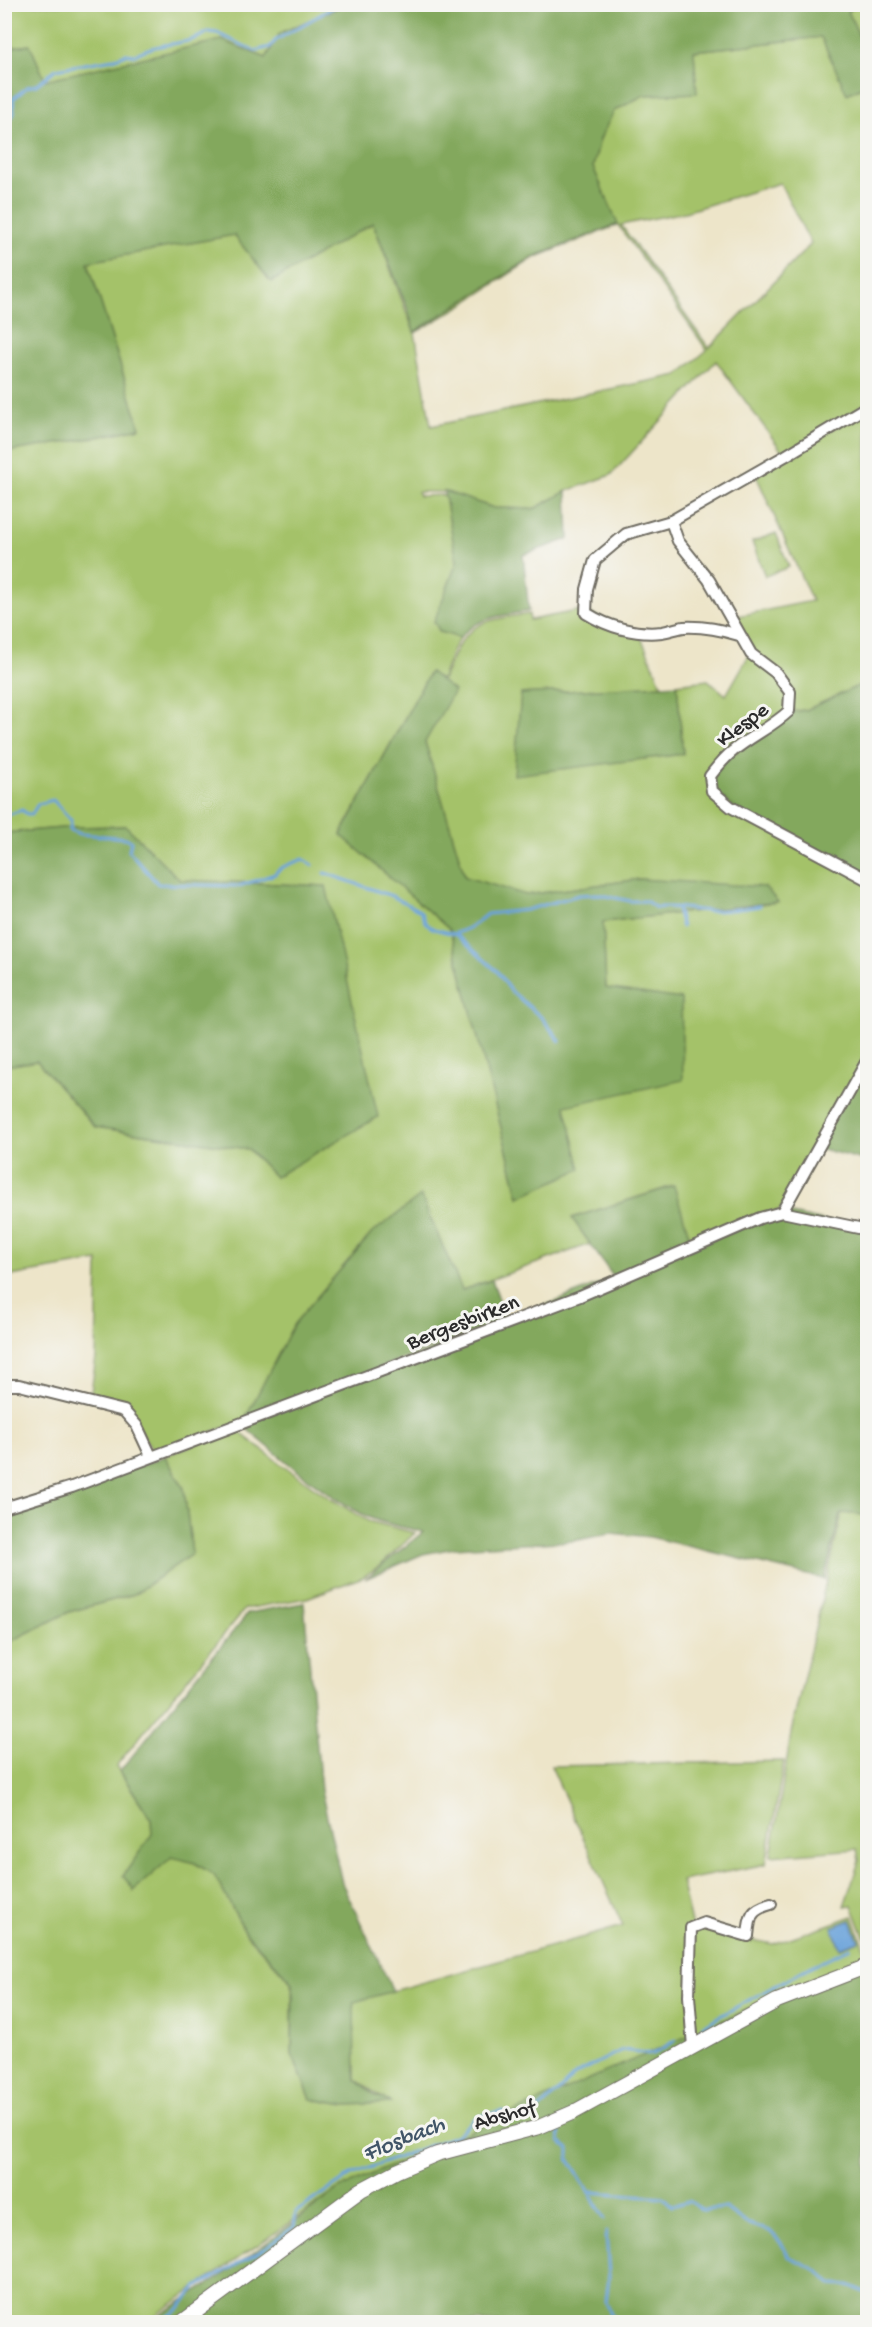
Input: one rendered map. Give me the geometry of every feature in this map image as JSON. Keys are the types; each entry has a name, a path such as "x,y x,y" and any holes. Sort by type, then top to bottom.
{"street":[{"path":"739,634 718,629 684,627 660,632 639,631 604,625 586,613 587,589 595,560 626,534 670,521 785,456 867,406"},
{"name":"Klespe","path":"670,521 678,541 710,580 751,654 776,673 790,692 789,711 721,762 710,776 712,791 730,807 867,880"},
{"path":"867,1059 782,1212 867,1230"},
{"name":"Bergesbirken","path":"4,1508 72,1487 580,1296 760,1218 782,1212"},
{"path":"4,1385 19,1384 89,1400 124,1411 137,1426 151,1456"},
{"path":"693,2047 689,1996 691,1928 704,1923 748,1936 751,1914 758,1908 771,1904"},
{"name":"Abshof","path":"182,2322 361,2190 397,2171 437,2154 539,2127 574,2112 777,2001 867,1966"}],"green space":[{"path":"4,5 344,5 280,33 266,58 222,40 45,80 30,45 5,48"},
{"path":"344,5 858,5 848,11 867,54 867,84 847,94 821,37 694,51 697,93 644,95 614,111 600,139 593,167 618,224 533,257 414,332 408,310 373,223 271,282 234,235 88,262 140,428 5,452 4,101 10,90 5,93 5,48 30,45 45,80 222,40 266,58 280,33"},
{"path":"858,5 867,5 867,54 848,11"},
{"path":"821,37 847,94 867,84 867,403 784,454 716,361 611,475 567,491 534,509 495,508 444,492 418,492 419,496 445,495 457,562 435,622 440,632 460,638 453,649 442,678 440,680 430,672 341,834 450,930 519,1197 564,1106 606,988 603,922 777,902 640,879 526,895 465,877 425,742 453,691 441,681 454,654 470,632 496,619 529,614 530,620 582,610 639,633 662,685 521,694 515,774 683,754 677,684 708,680 726,695 749,655 775,674 789,693 787,710 868,882 867,1055 780,1210 691,1241 673,1186 572,1218 590,1244 462,1290 421,1197 372,1233 294,1324 244,1421 153,1452 128,1409 90,1399 96,1357 98,1261 5,1277 5,1066 37,1061 95,1127 248,1149 275,1177 326,886 179,880 126,826 74,827 5,833 5,452 140,428 88,262 234,235 271,282 373,223 414,332 533,257 618,224 593,167 600,139 614,111 644,95 696,93 694,51","holes":["780,183 811,244 709,348 621,225 685,212","618,225 707,350 678,375 431,426 415,333 534,258"]},
{"path":"867,409 867,682 806,710 790,711 792,692 752,653 732,617 812,601 756,475"},
{"path":"444,491 494,508 534,509 567,491 569,539 523,555 529,611 482,621 460,638 440,632 434,622 457,562"},
{"path":"776,533 789,567 765,576 752,542"},
{"path":"430,672 454,691 425,742 465,877 526,895 640,879 765,887 778,902 603,922 606,988 681,999 683,1080 565,1106 581,1169 519,1197 450,930 341,835"},
{"path":"867,682 867,879 732,806 714,790 713,777 723,763 790,712 806,710"},
{"path":"677,684 683,754 514,775 521,694"},
{"path":"126,826 180,880 326,886 378,1117 275,1177 248,1149 95,1127 37,1061 5,1066 5,833 74,827"},
{"path":"867,1061 867,1161 818,1148"},
{"path":"674,1186 691,1241 614,1278 572,1218"},
{"path":"421,1196 462,1290 492,1280 506,1318 244,1421 294,1324 372,1233"},
{"path":"782,1212 867,1230 867,1515 841,1513 824,1579 650,1537 611,1533 574,1541 455,1548 423,1554 365,1579 423,1532 380,1521 350,1507 302,1474 242,1425"},
{"path":"234,1428 286,1468 368,1521 415,1533 382,1564 363,1577 307,1598 245,1609 116,1766 151,1819 152,1834 134,1890 172,1856 195,1863 214,1875 247,1935 292,1983 292,2055 311,2099 345,2105 390,2103 355,2079 353,2002 623,1926 551,1766 784,1761 766,1864 681,1881 692,1927 690,2036 339,2189 146,2322 5,2322 5,1644 69,1612 135,1594 192,1554 184,1488 165,1456"},
{"path":"165,1456 184,1489 192,1554 134,1594 69,1612 5,1644 5,1515 76,1491"},
{"path":"842,1513 867,1515 867,1944 852,1905 844,1906 859,1861 857,1849 771,1856 792,1728"},
{"path":"304,1603 321,1790 342,1883 393,1991 354,2002 355,2079 375,2095 392,2103 345,2105 311,2099 292,2055 293,1983 247,1934 214,1875 195,1863 172,1857 134,1890 123,1876 152,1834 151,1819 120,1771 248,1613"},
{"path":"853,1916 867,1957 694,2034 691,1933 704,1925 747,1939 773,1944"},
{"path":"867,1957 867,2322 150,2322 226,2273 339,2189"}],"water":[{"path":"851,1920 859,1941 840,1948 832,1927"}],"waterway":[{"path":"4,126 14,113 13,99 27,87 36,85 56,69 113,59 126,54 135,55 153,48 191,40 208,32 217,33 255,51 270,47 276,40 339,4"},
{"path":"4,816 22,810 27,814 32,814 38,804 53,800 71,820 70,830 80,834 126,838 131,841 129,851 158,884 239,886 275,874 284,867 303,859 313,865"},
{"path":"325,873 392,896 420,911 426,924 434,929 454,934 471,927 487,914 526,910 579,895 597,894 630,901 646,901 656,908 713,911 760,906"},
{"path":"677,908 682,927"},
{"path":"455,934 497,971 511,991 542,1018 560,1041"},
{"name":"Flosbach","path":"702,2026 811,1966 850,1948"},
{"name":"Flosbach","path":"161,2322 179,2309 197,2287 261,2251 294,2227 296,2212 351,2175 455,2136 478,2116 502,2111 523,2121 545,2104 576,2074 622,2050 653,2054 676,2040"},
{"path":"559,2128 560,2142 569,2149 569,2159 605,2219"},
{"path":"589,2192 663,2197 672,2206 688,2201 703,2210 725,2208 746,2223 770,2231 782,2244 788,2256 815,2269 832,2284 848,2285 868,2293"},
{"path":"606,2232 609,2276 606,2302 613,2318 612,2322"}]}
